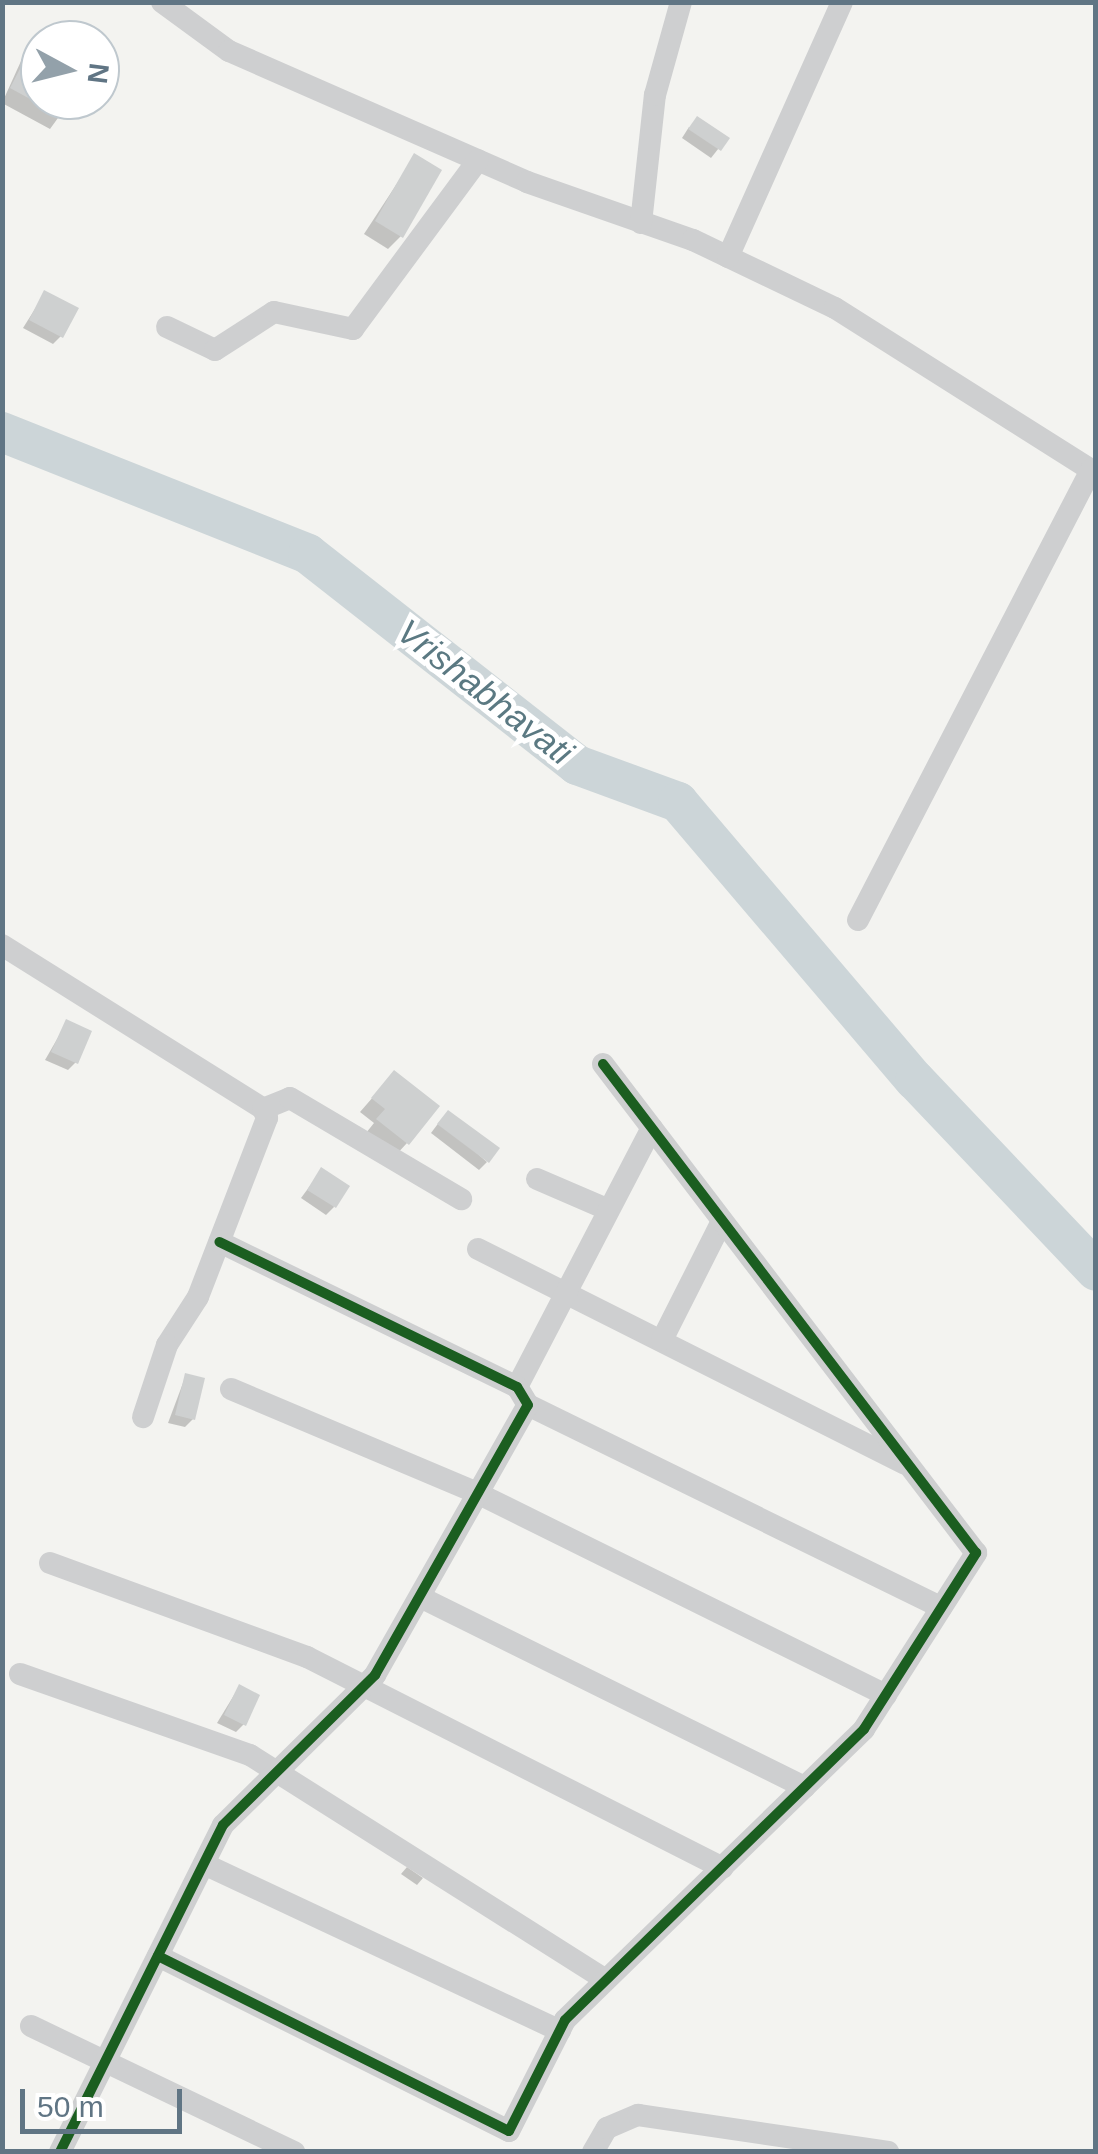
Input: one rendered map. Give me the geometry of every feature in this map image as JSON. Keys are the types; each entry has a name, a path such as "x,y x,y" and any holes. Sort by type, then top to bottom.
{"street":[{"path":"162,2 229,51 478,160 728,256 835,308 1093,471 858,920"},
{"path":"641,223 655,95 681,2"},
{"path":"728,256 842,2"},
{"path":"168,327 216,350 274,312 353,329 478,160"},
{"path":"2,945 263,1109"},
{"path":"158,1956 510,2131 560,2031 606,1980 864,1730 976,1553 603,1064"},
{"path":"263,1109 290,1098 461,1200"},
{"path":"144,1418 168,1345 198,1297 258,1145 263,1109"},
{"path":"60,2152 234,1809 364,1688 480,1494 567,1292 652,1128"},
{"path":"536,1179 610,1210"},
{"path":"662,1340 722,1220"},
{"path":"220,1242 941,1607"},
{"path":"478,1249 909,1465"},
{"path":"231,1389 480,1494 886,1694"},
{"path":"50,1562 307,1657 723,1868"},
{"path":"420,1597 805,1787"},
{"path":"20,1674 278,1770 606,1980"},
{"path":"204,1864 560,2031"},
{"path":"31,2026 294,2152"},
{"path":"593,2152 607,2128 638,2114 888,2152"}],"building":[{"path":"20,69 20,93 10,88"},
{"path":"697,116 730,138 721,151 688,129"},
{"path":"414,153 442,170 403,238 375,221"},
{"path":"44,290 79,308 63,338 29,320"},
{"path":"66,1019 92,1031 78,1064 51,1052"},
{"path":"394,1070 440,1106 409,1145 376,1119 385,1109 371,1098"},
{"path":"448,1110 500,1148 489,1163 437,1124"},
{"path":"321,1167 350,1186 336,1208 307,1190"},
{"path":"185,1373 205,1378 195,1420 175,1415"},
{"path":"239,1684 260,1695 246,1726 224,1715"}],"waterway":[{"name":"Vrishabhavati","path":"2,432 308,554 577,765 678,802 915,1080 1096,1271"}],"cycle path":[{"path":"158,1956 509,2131 565,2020 864,1729 976,1553 603,1064"},
{"path":"60,2152 223,1825 375,1675 528,1405 517,1387 220,1242"}]}
